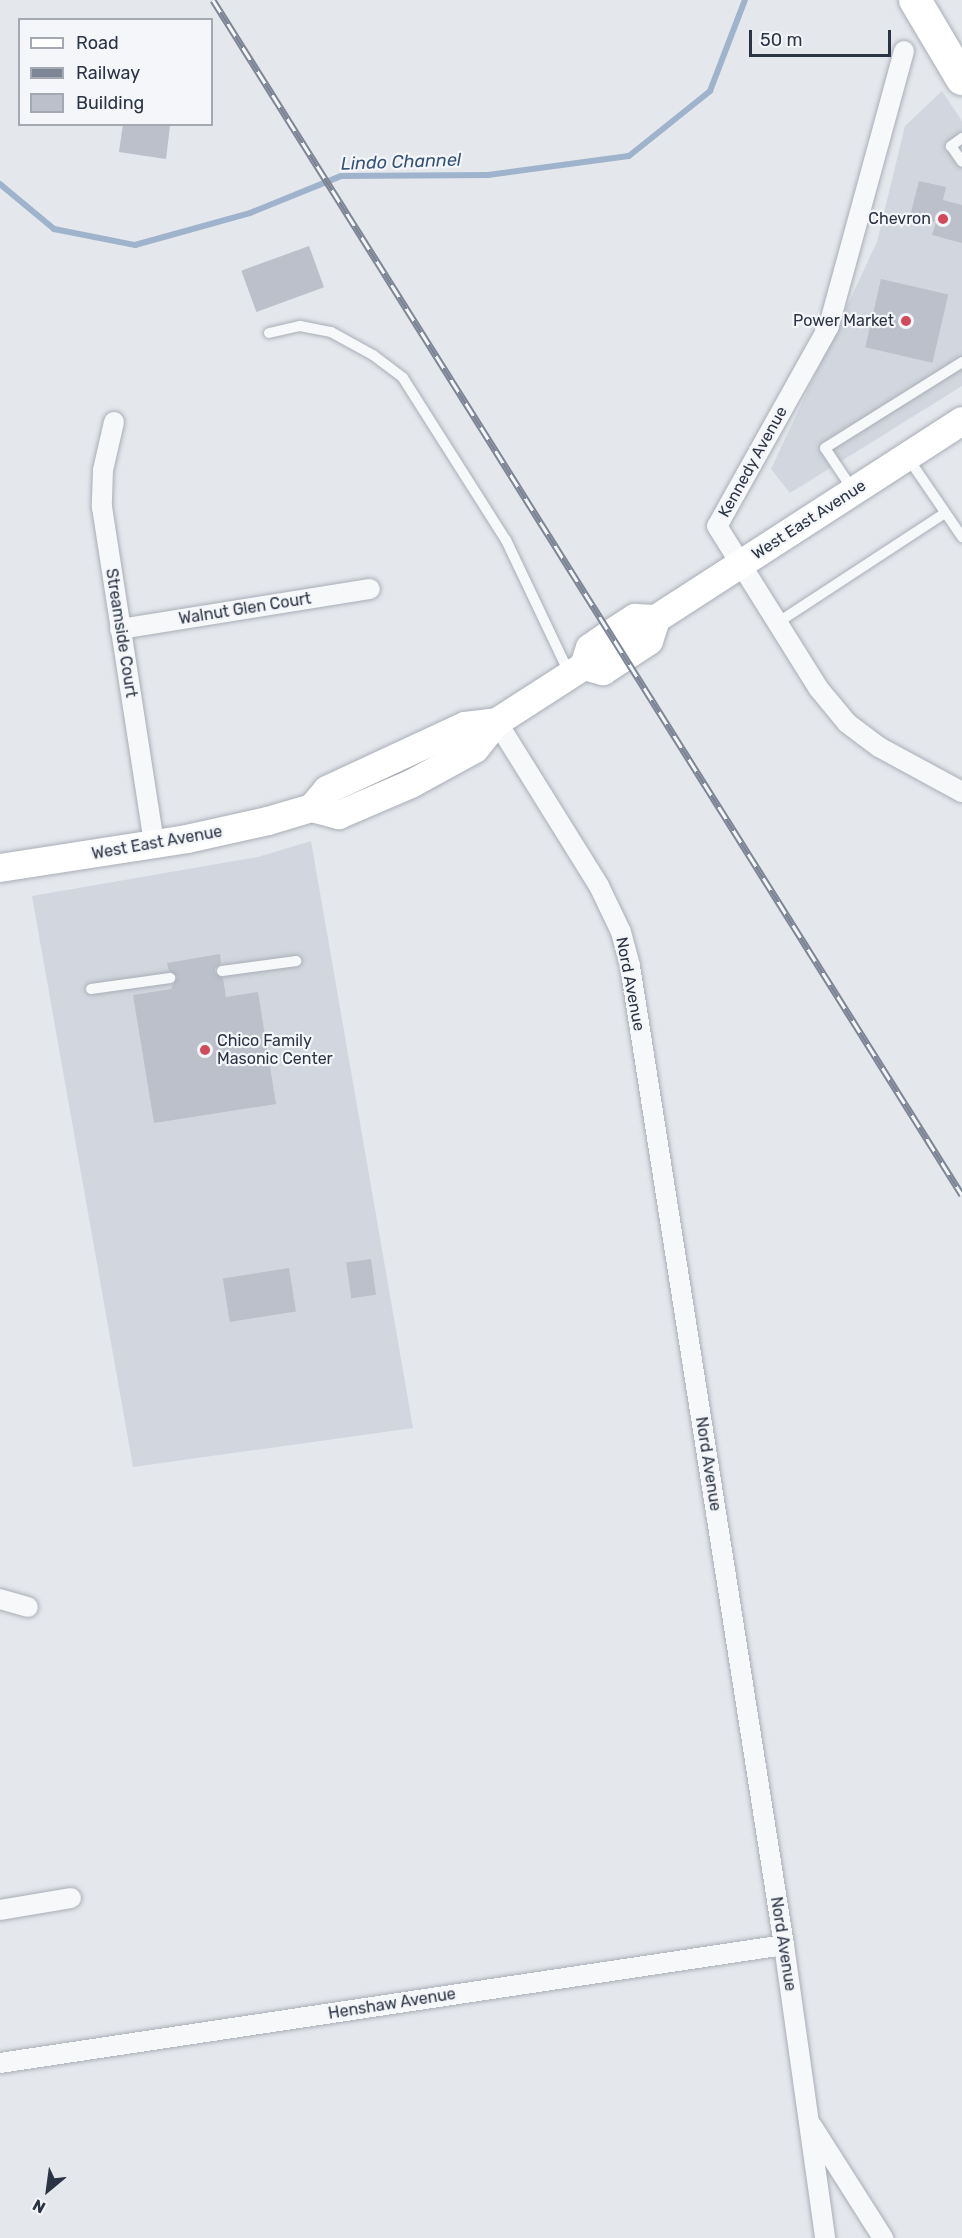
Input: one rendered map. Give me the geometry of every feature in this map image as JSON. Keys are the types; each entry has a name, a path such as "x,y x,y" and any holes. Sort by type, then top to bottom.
{"main road":[{"path":"915,0 962,79"},
{"path":"936,0 962,41"},
{"name":"West East Avenue","path":"0,868 233,830 312,808 327,790 465,726 497,722 577,670 603,671 649,640 656,619 962,421"}],"street":[{"name":"Kennedy Avenue","path":"904,51 829,326 717,526 739,565 819,689 847,723 879,747 962,792"},
{"name":"Streamside Court","path":"114,422 106,452 102,490 104,529 154,844"},
{"name":"Walnut Glen Court","path":"120,629 370,589"},
{"name":"Nord Avenue","path":"497,722 599,886 614,916 626,949 784,1945 825,2238"},
{"path":"0,1599 28,1606"},
{"path":"0,1910 71,1898"},
{"name":"Henshaw Avenue","path":"0,2063 784,1945"},
{"path":"809,2121 883,2238"}],"lane":[{"path":"962,138 951,146 962,162"},
{"path":"269,333 300,326 330,332 373,355 404,378 506,540 577,670"},
{"path":"854,491 825,448 962,362"},
{"path":"907,456 962,537"},
{"path":"777,623 945,513"},
{"path":"222,971 296,962"},
{"path":"92,989 170,978"}],"shaded area":[{"path":"942,91 962,121 962,386 790,493 771,469 877,242 905,126"},
{"path":"311,841 413,1428 133,1467 32,896 258,857"}],"building":[{"path":"123,126 170,126 166,159 119,152"},
{"name":"Chevron","path":"919,181 946,187 943,200 962,205 962,243 932,235 936,222 910,216"},
{"path":"309,246 324,287 256,312 241,271"},
{"name":"Power Market","path":"881,279 948,295 932,363 865,347"},
{"name":"Chico Family Masonic Center","path":"220,954 221,964 215,968 215,973 223,978 226,997 258,992 276,1104 154,1123 133,995 171,989 177,976 169,971 167,963"},
{"path":"371,1259 376,1295 351,1298 346,1262"},
{"path":"289,1268 296,1311 230,1322 223,1278"}],"waterway":[{"name":"Lindo Channel","path":"0,184 54,229 135,245 250,213 341,176 488,175 629,156 710,91 745,0"}],"railway":[{"path":"213,0 962,1195"}],"place":[{"name":"Chevron","path":"943,219"},
{"name":"Power Market","path":"906,321"},
{"name":"Chico Family Masonic Center","path":"205,1050"}]}
